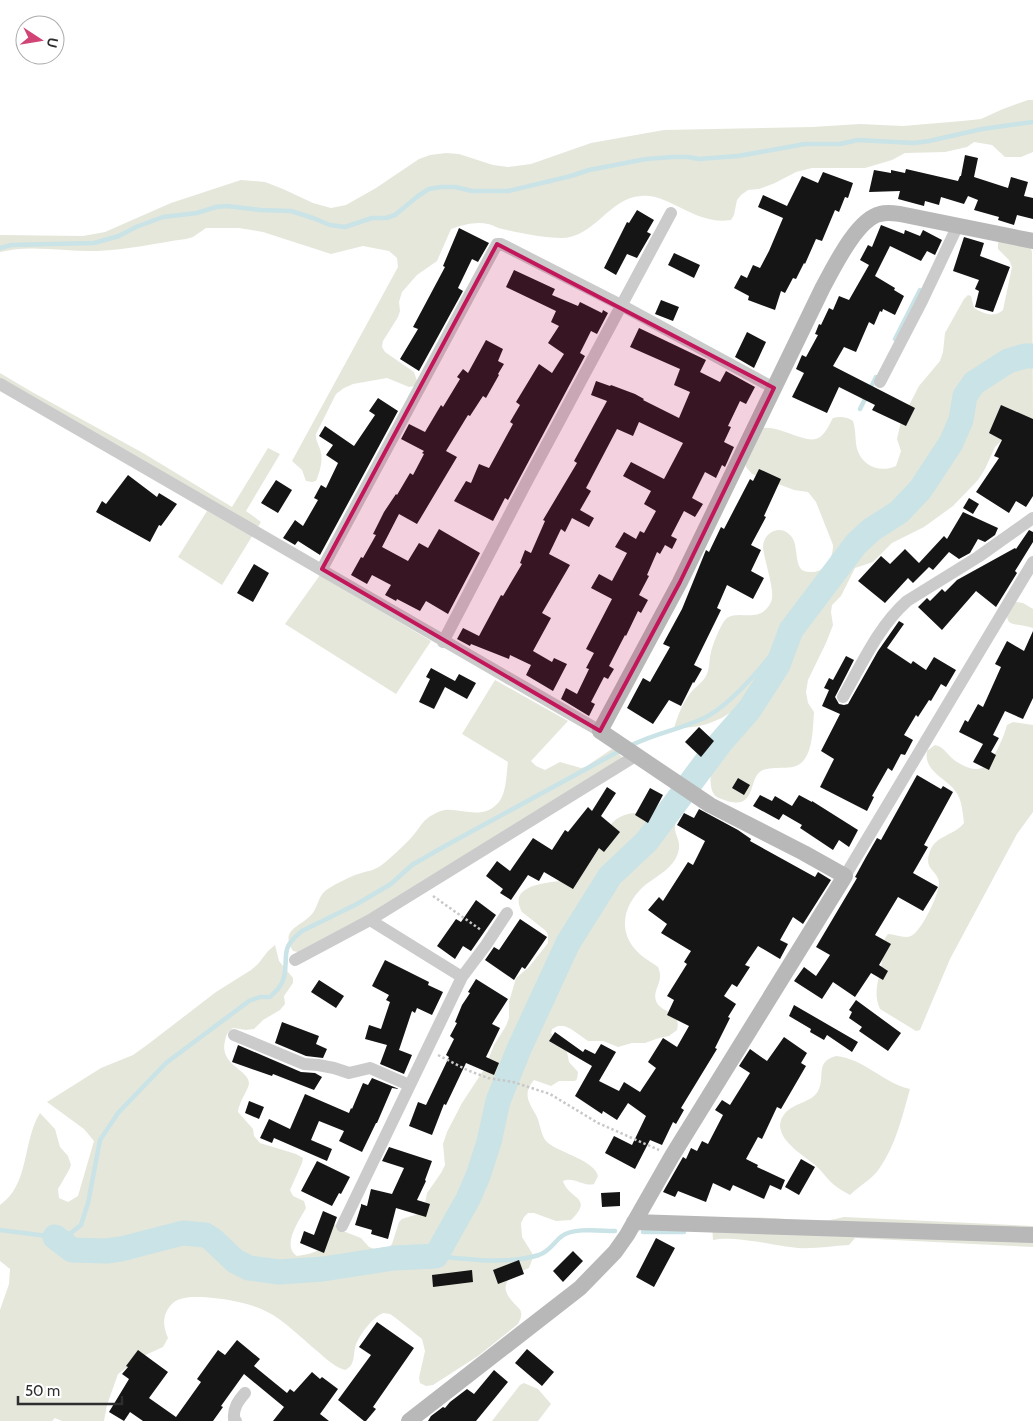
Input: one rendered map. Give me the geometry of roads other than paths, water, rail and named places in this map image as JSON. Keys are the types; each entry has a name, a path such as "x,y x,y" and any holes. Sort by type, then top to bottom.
{"street":[{"path":"444,642 671,213"},
{"path":"600,731 680,582 839,258 860,227 869,219 879,214 891,213 1033,241"},
{"path":"880,382 958,226"},
{"path":"322,569 495,245 501,244 774,388"},
{"path":"0,384 600,731 710,806 804,853 845,876"},
{"path":"843,697 879,632 899,608 907,601 978,557 1033,518"},
{"path":"409,1421 580,1288 615,1252 845,876 1033,562"},
{"path":"295,960 370,920 634,754"},
{"path":"342,1226 462,977 507,913"},
{"path":"370,920 462,977"},
{"path":"234,1035 304,1064 326,1066 349,1073 370,1068 410,1085"},
{"path":"634,1222 1033,1235"},
{"path":"236,1421 233,1412 245,1393"}],"waterway":[{"path":"0,248 11,245 94,243 119,236 136,227 163,217 197,213 216,207 227,206 291,211 330,225 345,227 372,218 386,218 395,215 429,189 441,187 455,187 472,191 508,191 589,170 646,159 672,157 699,159 738,156 805,144 840,144 858,140 914,143 982,129 1033,122"},
{"path":"895,339 920,290"},
{"path":"55,1237 72,1250 106,1251 183,1233 205,1235 235,1261 249,1268 279,1272 323,1269 394,1258 436,1256 468,1199 478,1176 489,1142 498,1101 519,1049 568,943 610,876 647,841 721,742 749,710 778,665 791,630 856,544 871,530 899,512 920,490 951,443 961,420 965,396 974,383 1008,361 1025,356 1033,356"},
{"path":"860,409 876,377"},
{"path":"630,746 693,723 714,712 738,692 791,630"},
{"path":"0,1230 55,1237 71,1233 81,1225 88,1203 100,1140 118,1113 166,1063 249,1001 260,997 270,997 283,980 286,953 290,943 302,931 357,904 391,884 412,865 621,750"},
{"path":"436,1256 474,1260 514,1260 543,1253 567,1233 581,1230 615,1231"},
{"path":"643,1232 684,1232"}]}
